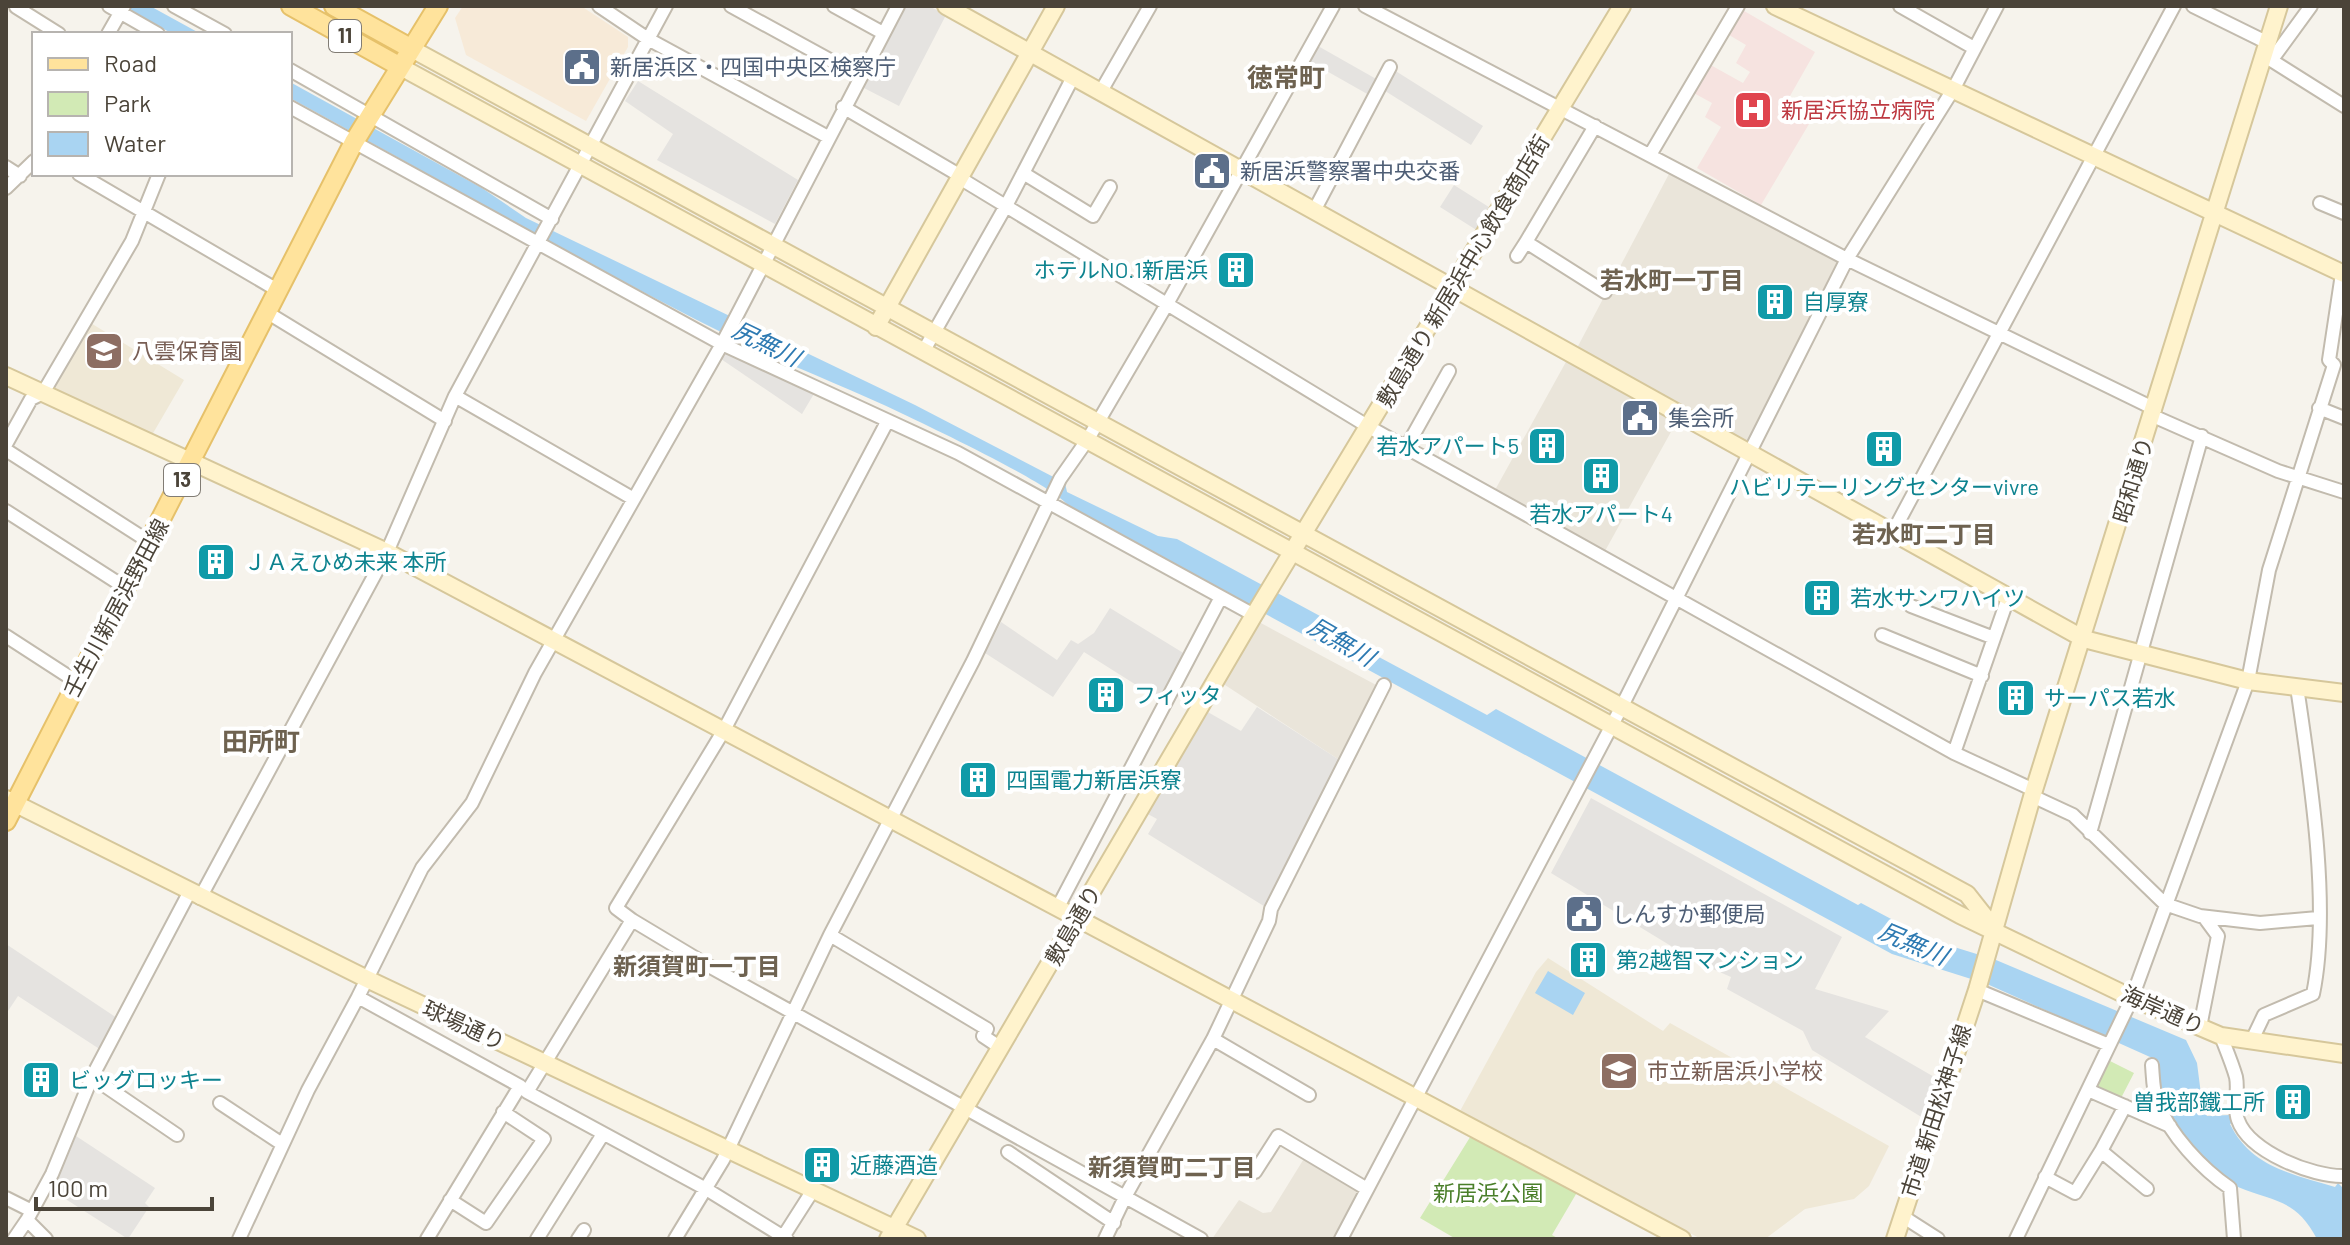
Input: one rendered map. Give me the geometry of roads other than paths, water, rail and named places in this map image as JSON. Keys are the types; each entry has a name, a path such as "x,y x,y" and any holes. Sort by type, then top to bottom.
{"main road":[{"name":"11","path":"291,6 399,66"},
{"name":"11","path":"334,6 410,48"},
{"name":"13","path":"355,140 438,6"},
{"name":"壬生川新居浜野田線","path":"6,821 10,801 151,543 355,140"}],"street":[{"path":"174,6 221,32"},
{"path":"599,6 648,39 828,137"},
{"path":"14,1239 52,1174 92,1077 387,552 455,396 666,6"},
{"path":"731,6 859,76"},
{"path":"834,6 883,33"},
{"path":"239,1239 282,1144 422,868 453,823 472,803 535,673 723,341 898,6"},
{"path":"946,6 2084,639 2248,681 2344,693"},
{"path":"876,327 1056,6"},
{"path":"1100,93 1150,6"},
{"path":"675,1239 706,1189 796,1013 830,935 973,661 1060,479 1088,439 1167,304 1333,6"},
{"path":"1365,6 1847,259 2001,333 2154,413 2298,477 2344,492"},
{"name":"敷島通り 新居浜中心飲食商店街","path":"1303,535 1622,6"},
{"path":"1650,155 1738,6"},
{"path":"1775,6 1954,88 2214,216 2343,274 2329,360 2334,365 2269,570 2248,681 2129,1005 2016,1239"},
{"path":"1900,6 1974,48"},
{"path":"1341,1239 1612,726 1847,259 1954,88 1997,6"},
{"path":"1893,532 2174,6"},
{"path":"2193,6 2267,52 2344,106"},
{"name":"昭和通り","path":"1987,954 2033,793 2084,639 2279,6"},
{"path":"2267,52 2311,6"},
{"path":"16,7 56,32"},
{"path":"109,32 118,8 155,32"},
{"path":"410,48 773,242 1303,535 1967,894 1994,928"},
{"name":"海岸通り","path":"399,66 581,162 876,327 1088,439 1960,915 1994,928 2129,1005 2221,1036 2253,1038 2344,1054"},
{"path":"1314,211 1390,67"},
{"path":"292,71 368,118 552,221"},
{"path":"923,352 1007,204 1073,77"},
{"path":"843,107 1369,427 1954,753 2073,815 2165,904 2204,917 2260,923 2318,918"},
{"path":"292,108 723,341 1050,499 1221,597 1255,613"},
{"path":"1517,256 1595,126"},
{"path":"6,188 32,163"},
{"path":"6,167 20,176"},
{"path":"1023,173 1093,216 1110,187"},
{"path":"82,176 279,291"},
{"path":"6,444 31,399 43,393 132,241 158,176"},
{"path":"2320,203 2344,213"},
{"path":"1526,242 1605,292"},
{"path":"268,313 445,421"},
{"path":"1406,448 1449,371"},
{"path":"6,376 387,552 556,639 1682,1239"},
{"path":"455,396 632,498"},
{"path":"2319,408 2344,418"},
{"path":"887,422 724,730 616,908 796,1013 1201,1239"},
{"path":"2090,833 2202,436"},
{"path":"6,450 151,543"},
{"path":"6,511 126,588"},
{"path":"1294,551 1303,535"},
{"name":"敷島通り","path":"891,1234 1294,551"},
{"path":"1954,753 2009,595"},
{"path":"1058,907 1221,597"},
{"path":"1911,606 1994,638"},
{"path":"1882,635 1982,676"},
{"path":"6,636 77,682"},
{"path":"1522,678 1535,660"},
{"path":"1105,1239 1126,1195 1213,1039 1269,921 1271,909 1384,685"},
{"path":"2253,1038 2264,1015 2313,994 2320,958 2310,773 2297,687"},
{"name":"球場通り","path":"10,801 367,979 813,1190 891,1234 917,1239"},
{"path":"2200,1027 2218,936 2204,917"},
{"path":"427,1239 503,1112 545,1064 632,920"},
{"path":"830,935 987,1029 983,1036 1001,1048"},
{"name":"市道 新田松神子線","path":"1895,1239 1987,954"},
{"path":"1978,987 2110,1043"},
{"path":"358,997 706,1189 785,1238 813,1190"},
{"path":"2221,1036 2236,1079 2237,1115 2244,1132 2276,1157 2334,1176 2344,1176"},
{"path":"1213,1039 1309,1095"},
{"path":"2152,1065 2156,1099 2170,1126 2213,1177 2230,1188 2234,1239"},
{"path":"92,1077 177,1135"},
{"path":"2088,1090 2170,1126"},
{"path":"220,1103 282,1144"},
{"path":"2045,1177 2075,1193 2125,1106"},
{"path":"450,1200 486,1223 544,1139 503,1112"},
{"path":"537,1239 603,1134"},
{"path":"1255,1172 1278,1136 1367,1189"},
{"path":"2101,1151 2147,1189"},
{"path":"1008,1152 1114,1223"},
{"path":"6,1198 30,1216 46,1239"},
{"path":"1902,1216 1938,1239"}],"water":[{"path":"121,6 150,6 197,32 169,32"},
{"name":"尻無川","path":"292,83 482,188 526,218 915,405 1065,483 1067,492 1158,536 1177,539 1320,616 1323,627 1487,715 1496,709 1858,905 1861,903 1910,929 1909,933 1996,960 2186,1040 2197,1063 2203,1110 2207,1116 2230,1115 2234,1122 2230,1124 2239,1139 2274,1167 2335,1187 2338,1183 2344,1189 2344,1239 2317,1239 2293,1209 2238,1187 2208,1163 2168,1113 2162,1094 2159,1061 1987,984 1892,954 1070,508 1044,487 994,459 883,404 737,340 568,252 292,99"},
{"path":"1548,971 1585,993 1573,1015 1535,993"}],"place":[{"name":"新居浜区・四国中央区検察庁","path":"582,67"},
{"name":"新居浜協立病院","path":"1753,110"},
{"name":"新居浜警察署中央交番","path":"1212,171"},
{"name":"ホテルNO.1新居浜","path":"1236,270"},
{"name":"自厚寮","path":"1775,302"},
{"name":"八雲保育園","path":"104,351"},
{"name":"集会所","path":"1640,418"},
{"name":"若水アパート5","path":"1547,446"},
{"name":"ハビリテーリングセンターvivre","path":"1884,449"},
{"name":"若水アパート4","path":"1601,476"},
{"name":"ＪＡえひめ未来 本所","path":"216,562"},
{"name":"若水サンワハイツ","path":"1822,598"},
{"name":"フィッタ","path":"1106,695"},
{"name":"サーパス若水","path":"2016,698"},
{"name":"四国電力新居浜寮","path":"978,780"},
{"name":"しんすか郵便局","path":"1584,914"},
{"name":"第2越智マンション","path":"1588,960"},
{"name":"市立新居浜小学校","path":"1619,1071"},
{"name":"ビッグロッキー","path":"41,1080"},
{"name":"曽我部鐵工所","path":"2293,1102"},
{"name":"近藤酒造","path":"822,1165"}],"district":[{"name":"徳常町","path":"1286,78"},
{"name":"若水町一丁目","path":"1672,281"},
{"name":"若水町二丁目","path":"1924,535"},
{"name":"田所町","path":"261,742"},
{"name":"新須賀町一丁目","path":"697,967"},
{"name":"新須賀町二丁目","path":"1172,1168"}],"park label":[{"name":"新居浜公園","path":"1488,1193"}]}
